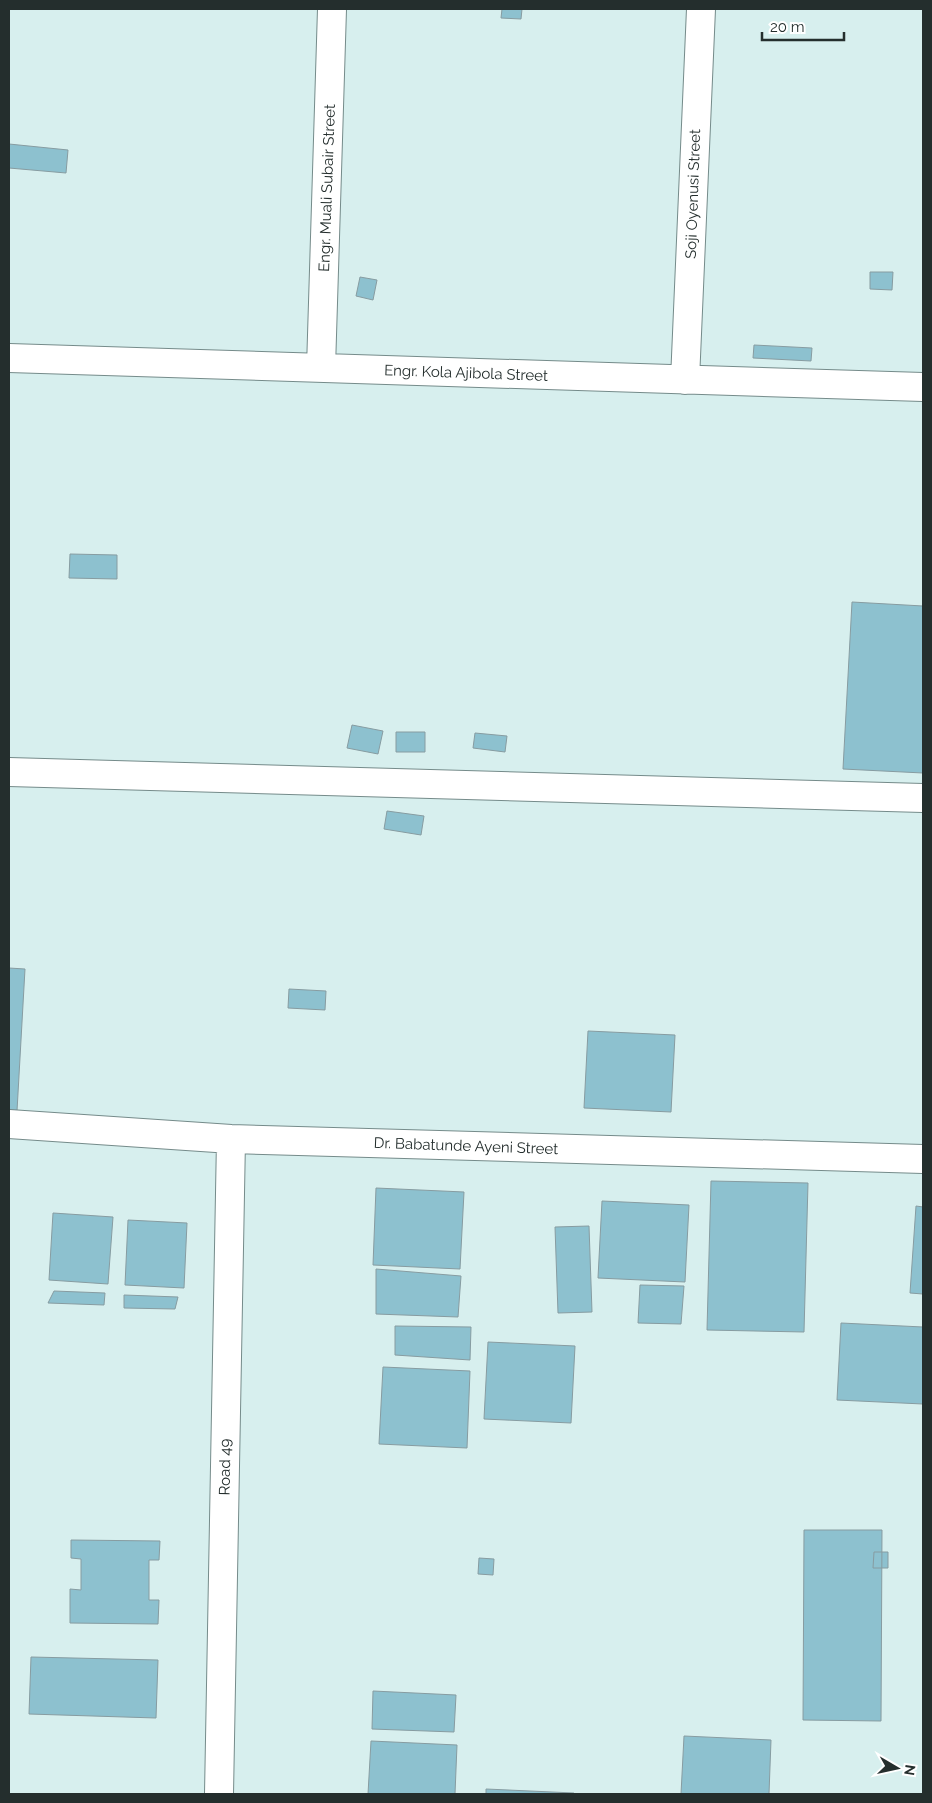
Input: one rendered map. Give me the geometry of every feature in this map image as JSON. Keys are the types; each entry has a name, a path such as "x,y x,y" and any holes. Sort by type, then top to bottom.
{"street":[{"name":"Engr. Muali Subair Street","path":"321,368 332,9"},
{"name":"Soji Oyenusi Street","path":"686,380 701,9"},
{"name":"Engr. Kola Ajibola Street","path":"9,358 923,387"},
{"path":"9,772 923,798"},
{"name":"Dr. Babatunde Ayeni Street","path":"9,1124 231,1139 923,1159"},
{"name":"Road 49","path":"219,1794 231,1139"}],"building":[{"path":"502,9 522,9 521,19 501,18"},
{"path":"9,144 68,150 66,173 9,168"},
{"path":"870,272 893,272 892,290 870,289"},
{"path":"360,277 377,280 373,300 356,296"},
{"path":"754,345 812,348 811,361 753,358"},
{"path":"70,554 117,555 117,579 69,578"},
{"path":"852,602 923,606 923,773 843,769"},
{"path":"352,725 383,731 378,754 347,748"},
{"path":"396,732 425,732 425,752 396,752"},
{"path":"475,733 507,736 505,752 473,748"},
{"path":"387,811 424,816 421,835 384,829"},
{"path":"9,968 25,969 17,1111 9,1111"},
{"path":"289,989 326,991 325,1010 288,1008"},
{"path":"588,1031 675,1035 671,1112 584,1108"},
{"path":"711,1181 808,1183 804,1332 707,1330"},
{"path":"376,1188 464,1192 460,1269 373,1265"},
{"path":"602,1201 689,1205 685,1282 598,1278"},
{"path":"916,1206 923,1207 923,1294 910,1293"},
{"path":"53,1213 113,1217 108,1284 49,1280"},
{"path":"128,1220 187,1223 184,1288 125,1285"},
{"path":"589,1226 592,1312 558,1313 555,1227"},
{"path":"376,1269 461,1276 458,1317 376,1314"},
{"path":"640,1285 684,1286 681,1324 638,1323"},
{"path":"54,1291 105,1293 104,1305 48,1303"},
{"path":"124,1295 178,1297 175,1309 124,1308"},
{"path":"841,1323 923,1327 923,1404 837,1400"},
{"path":"395,1326 471,1327 470,1360 395,1355"},
{"path":"488,1342 575,1346 571,1423 484,1419"},
{"path":"383,1367 470,1371 467,1448 379,1444"},
{"path":"804,1530 882,1530 881,1721 803,1720"},
{"path":"71,1540 160,1541 159,1560 149,1560 149,1600 159,1600 158,1624 70,1623 70,1589 81,1590 81,1559 71,1558"},
{"path":"874,1552 888,1552 888,1568 873,1568"},
{"path":"479,1558 494,1559 493,1575 478,1574"},
{"path":"31,1657 158,1660 156,1718 29,1714"},
{"path":"373,1691 456,1695 454,1732 372,1729"},
{"path":"684,1736 771,1740 769,1794 681,1794"},
{"path":"371,1741 457,1745 455,1794 368,1794"},
{"path":"486,1789 574,1793 574,1794 486,1794"}]}
